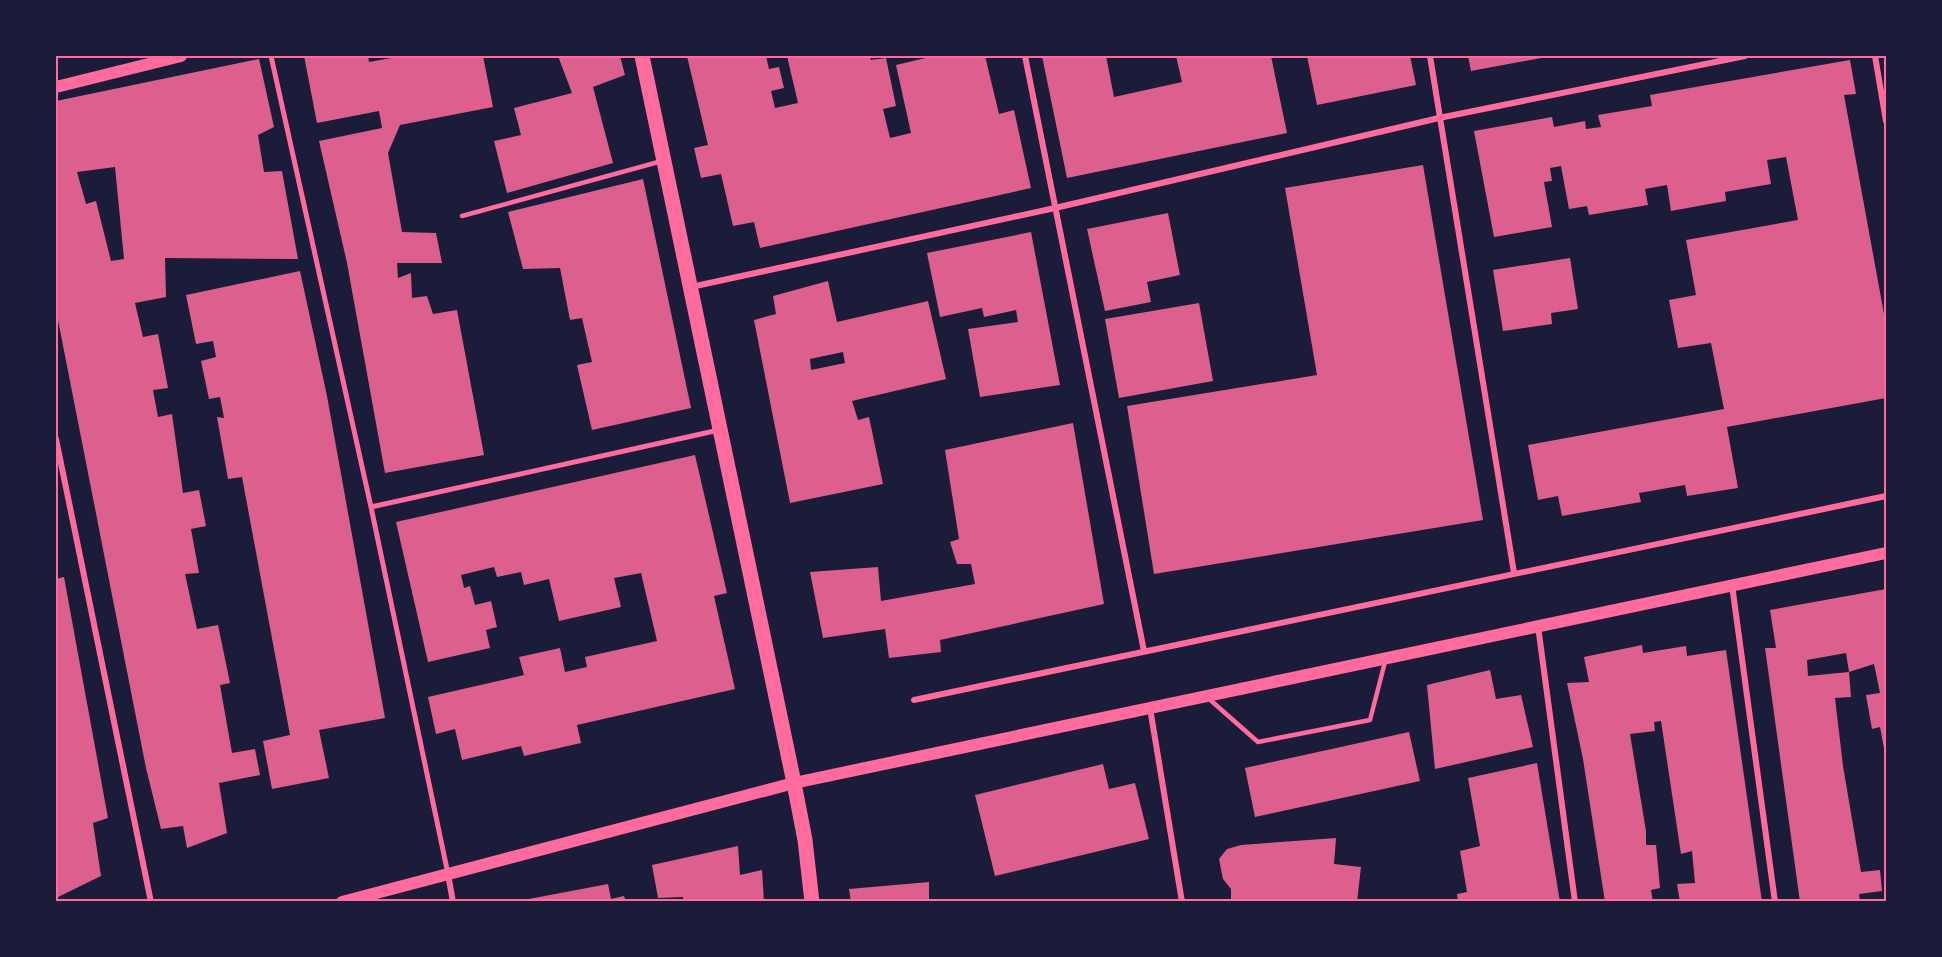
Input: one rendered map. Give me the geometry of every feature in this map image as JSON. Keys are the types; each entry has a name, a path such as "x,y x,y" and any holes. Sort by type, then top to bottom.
{"main road":[{"path":"56,87 181,56"},
{"path":"642,56 794,783 805,840 812,902"},
{"path":"342,902 794,783 1887,553"}],"street":[{"path":"271,56 371,507 453,902"},
{"path":"1025,56 1144,651"},
{"path":"1430,56 1515,573"},
{"path":"691,287 1055,208 1439,118 1745,56"},
{"path":"1875,56 1887,121"},
{"path":"371,507 720,430"},
{"path":"56,439 151,902"},
{"path":"914,700 1887,496"},
{"path":"1732,585 1775,902"},
{"path":"1538,626 1575,902"},
{"path":"1150,708 1182,902"}],"lane":[{"path":"462,216 664,160"},
{"path":"1206,696 1258,742 1370,720 1386,658"}],"building":[{"path":"304,56 368,56 369,62 402,56 483,56 493,107 400,125 388,153 402,232 436,233 442,263 397,263 398,278 411,273 412,298 427,296 433,314 457,310 484,455 385,473 347,263 319,141 382,128 379,111 317,123"},
{"path":"558,56 620,56 625,75 593,87 613,163 507,193 494,141 521,135 514,108 572,93"},
{"path":"687,56 766,56 769,69 779,67 784,88 771,91 775,108 798,103 787,56 870,56 871,60 886,58 896,106 883,109 890,138 911,133 896,65 934,56 985,56 999,114 1014,110 1031,188 760,248 754,222 733,226 721,174 701,178 694,148 708,145"},
{"path":"1042,56 1106,56 1114,97 1182,82 1176,56 1271,56 1287,133 1067,178"},
{"path":"1307,56 1410,56 1416,85 1317,105"},
{"path":"1468,56 1547,56 1547,57 1471,71"},
{"path":"259,59 274,127 258,135 264,172 282,171 298,259 165,258 166,297 135,303 143,337 158,334 168,388 153,390 158,417 172,414 183,493 199,490 206,526 191,529 199,573 185,574 197,629 218,625 230,683 220,685 232,753 255,749 260,775 219,783 227,833 187,848 183,826 161,829 146,768 56,310 56,101","holes":["115,167 124,259 111,261 96,201 86,204 77,172"]},
{"path":"1850,60 1856,94 1844,95 1886,325 1886,398 1727,427 1738,488 1687,496 1685,485 1639,493 1641,502 1562,516 1558,496 1538,500 1528,445 1724,409 1711,343 1678,348 1669,300 1696,295 1686,240 1798,220 1786,157 1767,160 1771,184 1725,192 1726,201 1671,211 1667,185 1645,189 1648,205 1589,215 1587,206 1569,209 1561,166 1550,168 1552,181 1544,182 1552,227 1494,237 1474,131 1552,117 1554,127 1585,121 1586,129 1601,127 1598,115 1652,106 1650,95"},
{"path":"1423,165 1483,520 1154,574 1127,406 1317,375 1285,188"},
{"path":"643,179 691,408 592,430 577,365 592,362 582,318 570,320 560,268 523,269 508,212"},
{"path":"1168,213 1180,275 1147,282 1151,302 1105,311 1087,229"},
{"path":"1031,232 1060,385 980,397 968,329 1018,322 1016,310 984,317 982,308 940,317 927,253"},
{"path":"1570,258 1578,309 1551,313 1552,324 1503,331 1493,270"},
{"path":"300,271 327,396 385,718 319,730 329,778 272,789 263,741 290,735 242,477 228,479 217,417 224,418 220,397 209,399 201,361 216,357 213,341 196,344 186,295"},
{"path":"828,281 837,322 928,301 946,379 852,401 858,420 869,417 883,484 790,503 754,320 776,314 773,296","holes":["843,352 845,363 811,370 810,359"]},
{"path":"1199,303 1213,381 1119,398 1105,319"},
{"path":"1073,423 1104,604 940,640 941,652 889,658 885,629 823,638 810,572 878,567 881,601 975,584 971,564 957,564 950,542 959,539 945,450"},
{"path":"695,455 727,593 714,596 735,689 577,725 581,743 524,756 521,746 462,760 455,729 436,734 428,697 524,675 519,657 560,648 565,672 587,667 585,657 657,641 641,573 614,578 621,607 559,621 549,579 524,585 521,572 497,577 494,567 461,575 464,588 470,586 475,605 491,601 497,627 486,630 490,648 428,662 396,522"},
{"path":"64,577 108,818 93,823 101,876 56,898 56,579"},
{"path":"1886,589 1886,759 1880,727 1872,729 1866,695 1880,693 1874,664 1849,672 1851,697 1835,698 1843,766 1861,872 1880,870 1882,891 1859,894 1860,902 1800,902 1765,648 1776,648 1770,610","holes":["1846,653 1849,672 1808,676 1807,660"]},
{"path":"1642,645 1643,653 1686,646 1687,656 1726,650 1762,902 1680,902 1677,884 1695,883 1692,851 1681,854 1661,721 1654,722 1655,731 1630,734 1646,831 1646,845 1656,845 1660,888 1651,890 1653,902 1605,902 1583,759 1567,683 1589,682 1584,657"},
{"path":"1490,670 1496,699 1521,695 1533,747 1435,769 1427,685"},
{"path":"1409,732 1420,781 1255,817 1245,768"},
{"path":"1537,763 1560,902 1458,902 1457,894 1467,892 1460,851 1480,846 1468,778"},
{"path":"1103,764 1109,789 1135,783 1149,839 995,876 975,795"},
{"path":"1336,838 1334,864 1361,867 1357,902 1231,902 1231,889 1223,879 1219,859 1227,849 1241,845"},
{"path":"738,846 740,875 762,870 764,902 684,902 683,897 658,898 652,865"},
{"path":"929,882 929,902 851,902 849,889"},
{"path":"608,884 611,899 624,896 626,902 513,902"}]}
